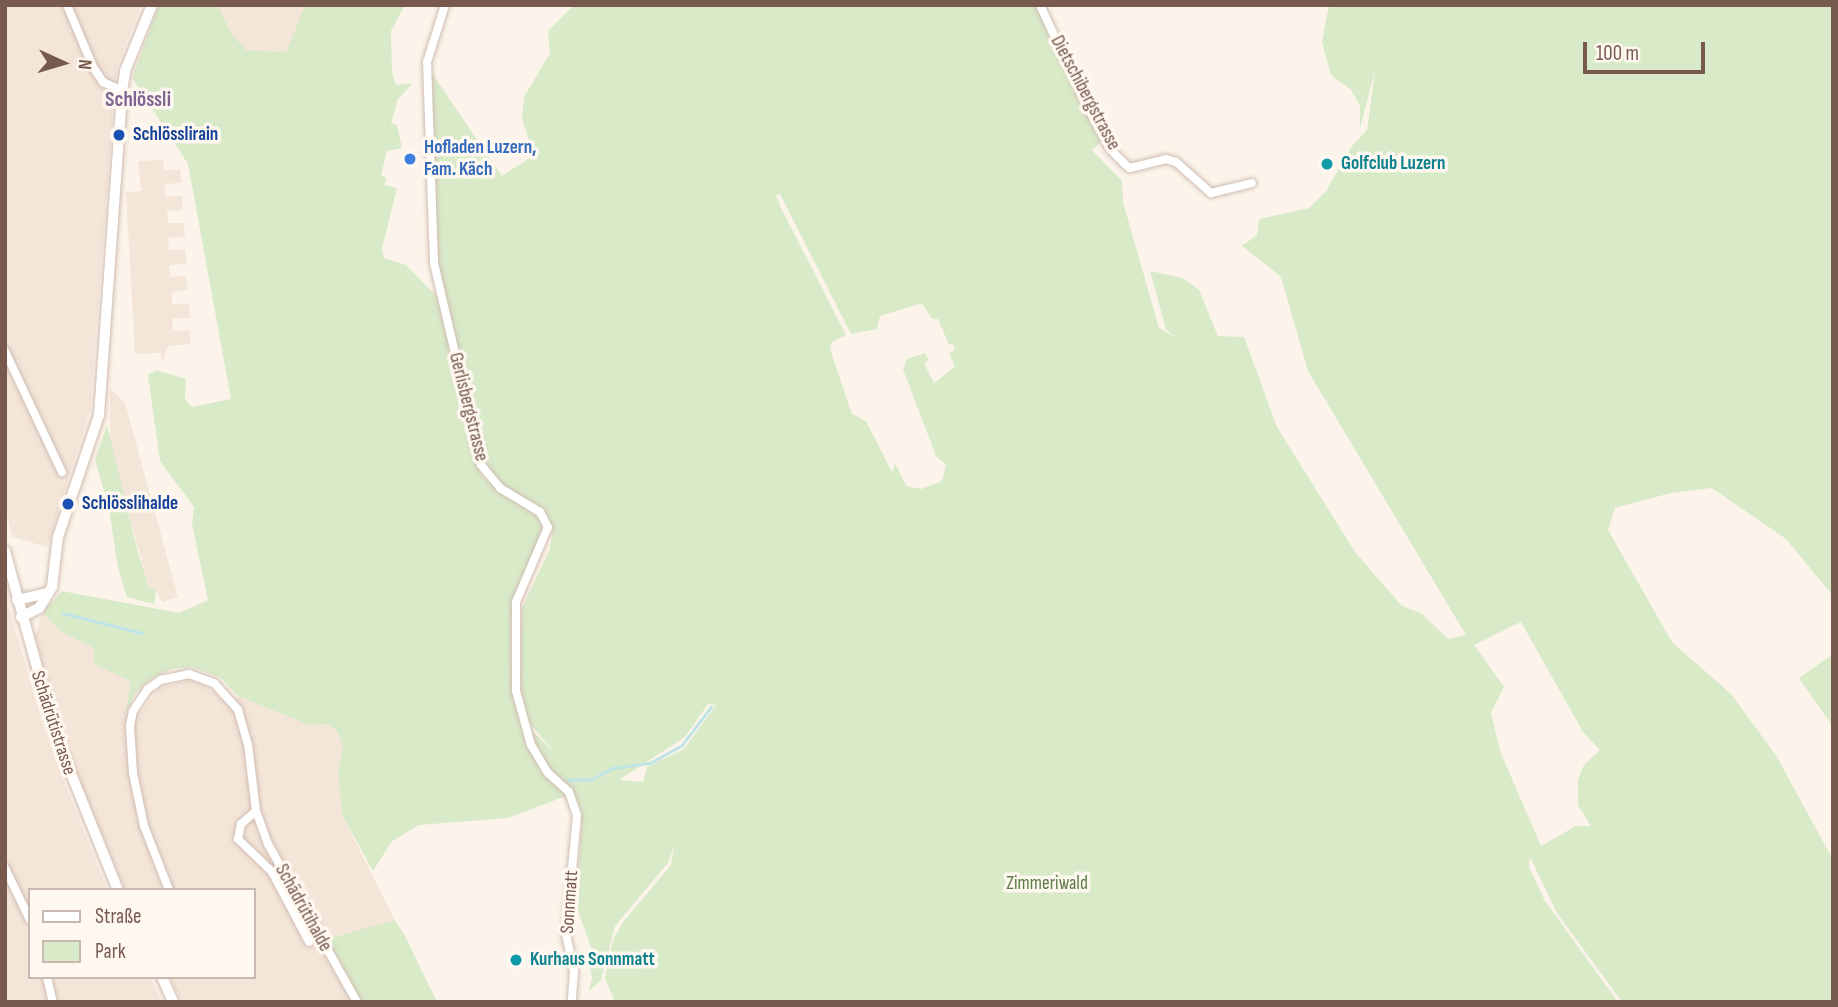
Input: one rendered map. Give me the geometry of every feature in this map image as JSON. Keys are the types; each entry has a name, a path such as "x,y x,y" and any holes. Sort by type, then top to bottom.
{"main road":[{"path":"21,617 39,608 48,593 63,517 91,443 101,401 122,91 125,71 152,5"},
{"name":"Schädrütistrasse","path":"5,551 21,617 64,757 117,888"},
{"path":"17,600 48,593"},
{"path":"163,979 173,1002"}],"street":[{"path":"67,5 93,67 103,82 122,91"},
{"name":"Gerlisbergstrasse","path":"445,5 427,62 434,263 481,465 500,488 546,520 546,538 516,602 516,691 531,745 573,801"},
{"name":"Dietschibergstrasse","path":"1040,5 1110,149 1130,168 1166,159 1176,162 1210,193 1252,183"},
{"path":"5,351 62,472"},
{"name":"Schädrütihalde","path":"168,888 144,826 133,774 132,718 148,689 161,680 189,674 214,682 230,698 248,744 256,811 279,867 357,1002"},
{"name":"Sonnmatt","path":"572,1002 574,971 565,934 577,826 573,801"},
{"name":"Schädrütihalde","path":"256,811 241,824 238,839 272,872 309,942"},
{"path":"5,868 28,916"},
{"path":"47,979 53,1002"}],"shaded area":[{"path":"5,5 141,5 116,70 90,410 47,547 12,537 5,507"},
{"path":"218,5 305,5 287,52 246,50 231,33"},
{"path":"163,160 164,170 180,169 182,183 165,184 165,196 182,196 183,210 167,211 168,223 184,223 185,237 168,238 169,250 185,249 187,264 169,265 170,277 186,276 188,290 172,292 172,304 189,304 190,318 172,319 173,331 190,330 191,344 168,346 162,364 161,353 135,354 126,192 141,191 138,161"},
{"path":"110,388 125,403 178,597 162,602 156,590 149,587 110,445"},
{"path":"5,595 46,736 106,888 28,888 28,979 151,979 162,1002 5,1002"},
{"path":"43,612 61,632 94,648 95,664 130,681 126,714 138,716 158,689 188,680 204,684 228,705 238,696 309,725 327,724 337,731 343,747 338,771 342,815 395,920 319,943 353,1002 182,1002 170,979 256,979 256,888 124,888 78,780 35,636"}],"green space":[{"path":"159,5 218,5 231,33 246,50 286,52 305,5 405,5 391,31 392,73 396,85 413,83 398,99 391,123 397,125 402,148 387,151 381,175 386,178 385,185 397,188 382,249 384,258 406,265 438,298 482,476 543,521 544,538 511,622 512,688 528,745 566,796 508,818 419,825 392,841 373,871 342,815 338,771 343,747 337,731 327,724 309,725 238,696 221,678 191,667 171,669 149,680 134,695 126,714 130,681 94,664 94,648 61,632 43,612 62,591 179,613 208,600 192,524 194,507 160,461 148,375 156,370 186,379 185,399 192,407 231,399 188,164 132,78"},
{"name":"Zimmeriwald","path":"574,5 1037,5 1101,142 1092,150 1122,181 1123,202 1159,328 1173,336 1166,329 1150,271 1183,278 1199,290 1218,336 1244,337 1277,427 1355,552 1401,605 1422,614 1448,639 1466,635 1308,371 1281,277 1242,246 1257,235 1259,219 1309,208 1326,191 1352,146 1367,130 1375,71 1360,128 1360,106 1351,90 1331,75 1322,42 1329,5 1833,5 1833,596 1786,539 1712,488 1671,493 1615,508 1608,530 1672,642 1732,695 1777,757 1833,860 1833,1002 1622,1002 1557,913 1530,857 1529,867 1545,901 1618,1002 615,1002 605,978 613,940 623,922 671,865 674,846 668,863 615,926 601,980 589,991 592,977 588,957 593,953 575,902 582,824 578,801 546,767 532,743 528,727 556,754 526,719 520,682 522,608 550,549 553,529 542,511 499,484 482,456 436,258 431,166 431,72 502,176 534,155 522,119 524,97 550,53 548,31","holes":["780,194 851,334 877,329 880,316 922,303 932,319 938,319 949,345 953,344 955,350 949,353 955,367 934,383 924,363 929,360 925,353 907,359 903,369 936,456 946,465 942,481 921,489 906,486 895,463 892,472 866,421 852,414 830,349 832,342 846,335 780,206 776,195","1521,622 1583,732 1600,750 1584,765 1578,780 1578,805 1591,826 1576,826 1541,846 1500,751 1491,713 1504,687 1474,645","708,704 716,705 684,749 647,767 643,782 619,780 685,737"]},
{"path":"107,425 138,552 149,587 156,590 154,604 127,597 118,568 109,509 95,460"},
{"path":"1833,654 1833,727 1799,678"},
{"path":"395,920 437,1002 362,1002 327,939"}],"waterway":[{"path":"63,613 142,633"},
{"path":"568,780 592,779 613,768 650,763 682,745 711,707"}],"place":[{"name":"Schlösslirain","path":"119,135"},
{"name":"Hofladen Luzern, Fam. Käch","path":"410,159"},
{"name":"Golfclub Luzern","path":"1327,164"},
{"name":"Schlösslihalde","path":"68,504"},
{"name":"Kurhaus Sonnmatt","path":"516,960"}],"district":[{"name":"Schlössli","path":"138,100"}]}
